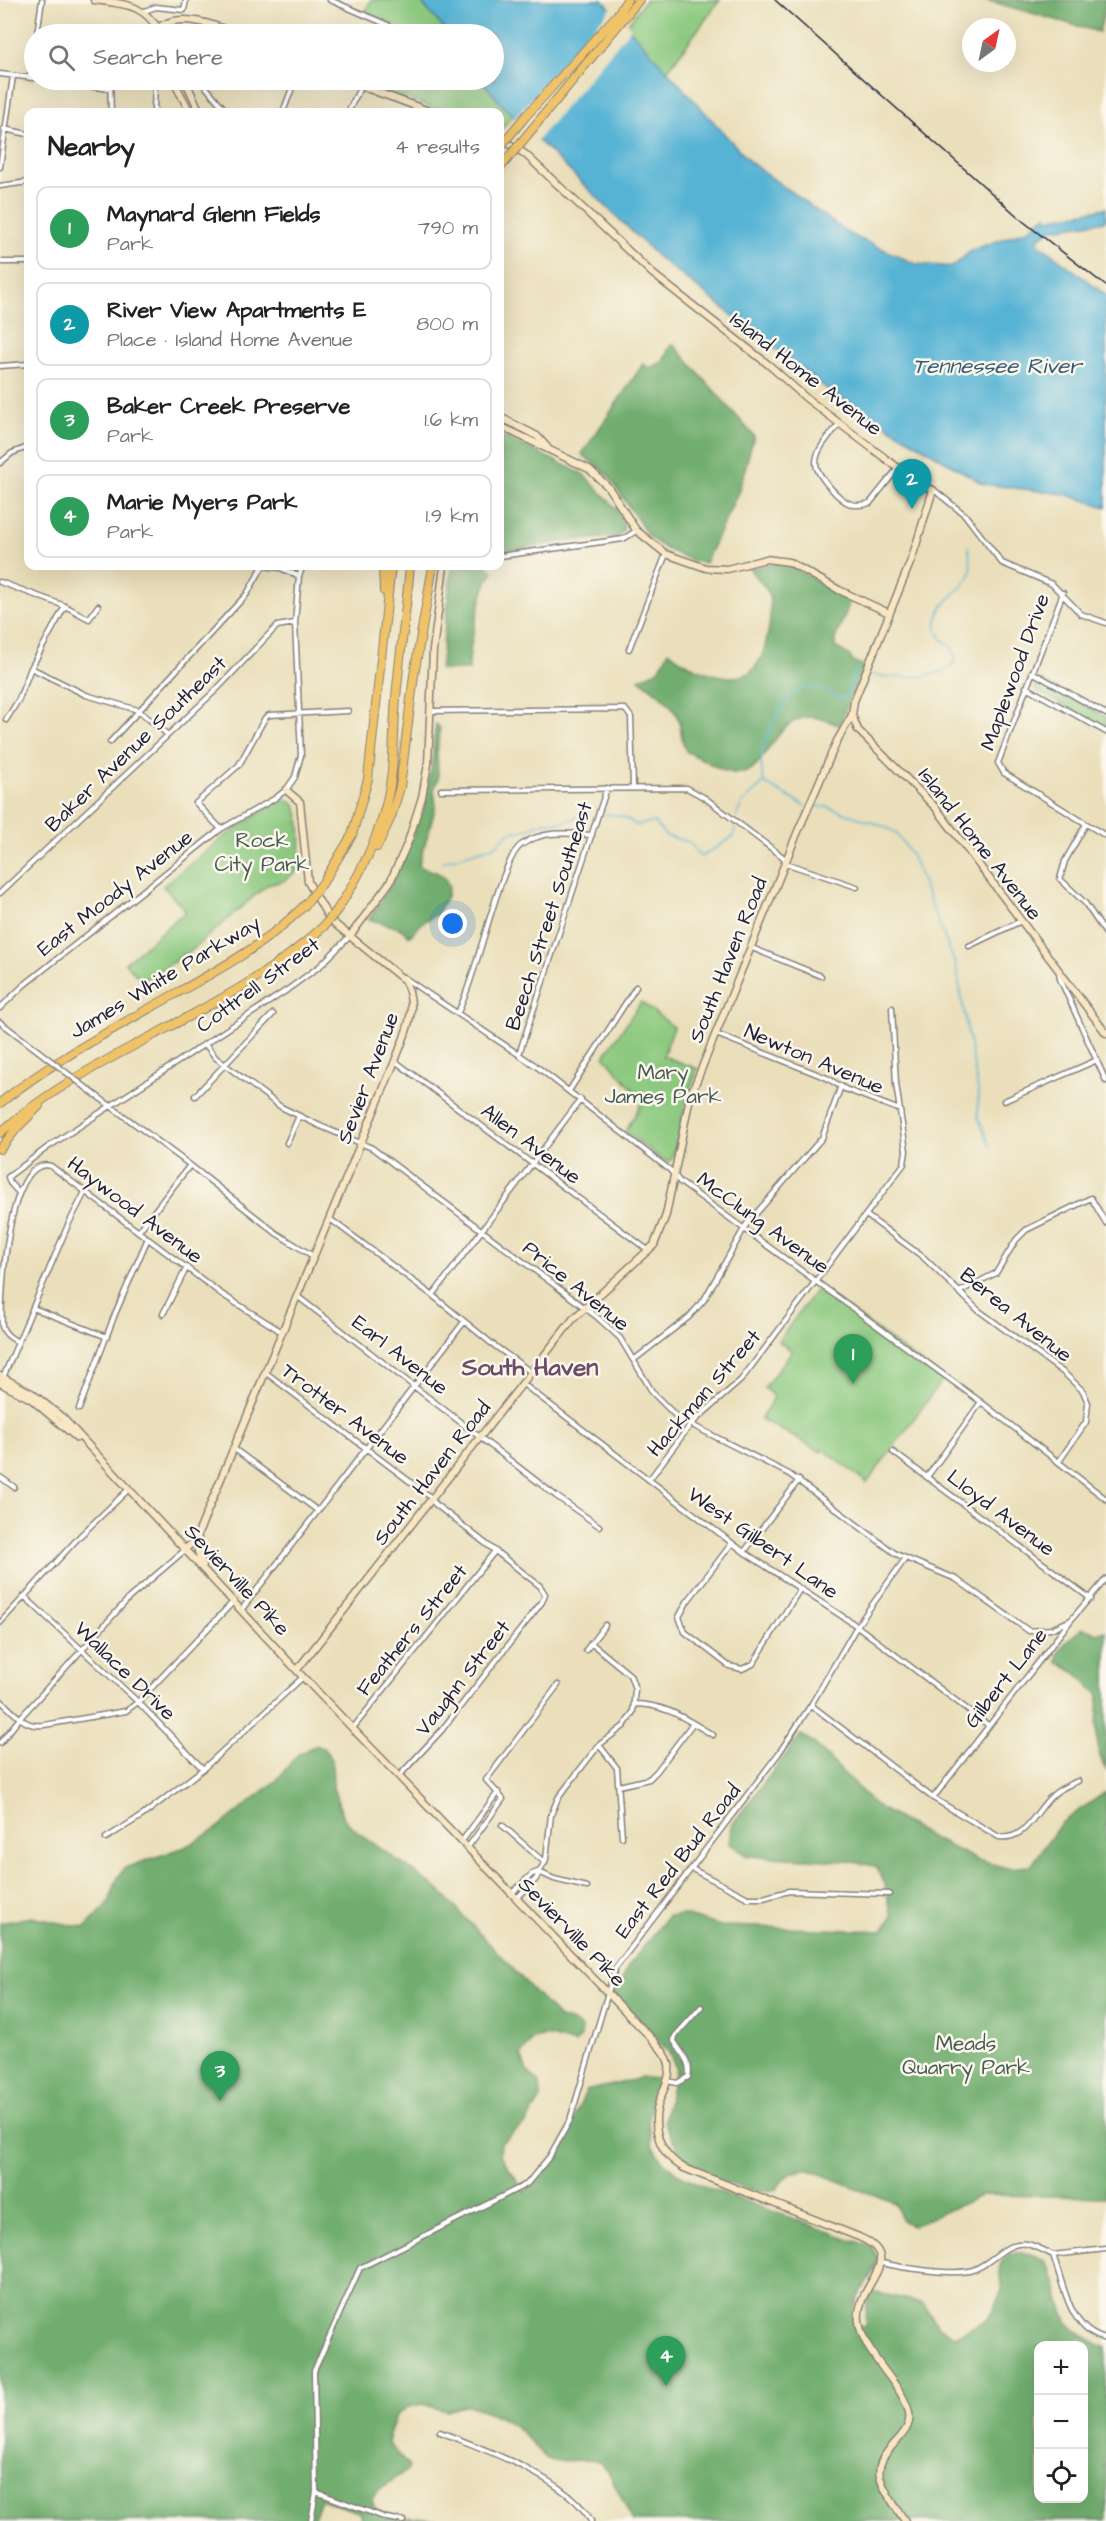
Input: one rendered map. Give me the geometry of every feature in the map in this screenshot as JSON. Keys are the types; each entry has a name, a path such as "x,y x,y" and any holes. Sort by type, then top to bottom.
{"highway":[{"path":"504,142 617,15 627,0"},
{"path":"504,163 639,0"},
{"path":"504,136 524,118"},
{"path":"383,570 386,616"},
{"name":"James White Parkway","path":"0,1105 33,1077 76,1050 261,945 306,904 322,884 346,847 363,801 371,761 391,570"},
{"name":"James White Parkway","path":"68,1083 283,960 324,926 356,882 370,853 385,811 392,772 396,699 410,570"},
{"path":"356,882 376,850 391,817 400,788 414,675 432,570"},
{"path":"0,1133 42,1098 68,1083"},
{"path":"0,1149 26,1118 68,1083"}],"street":[{"path":"38,24 42,0"},
{"path":"94,0 129,5 144,11 153,24"},
{"path":"144,11 156,7 184,10 186,0"},
{"path":"330,0 386,24"},
{"path":"164,24 198,22 208,24"},
{"path":"0,74 24,77"},
{"path":"0,167 13,76"},
{"path":"110,90 111,108"},
{"path":"154,108 155,90"},
{"path":"178,90 188,108"},
{"path":"189,90 199,108"},
{"path":"208,90 224,108"},
{"path":"284,108 291,90"},
{"path":"350,108 359,90"},
{"path":"379,90 422,108"},
{"path":"4,129 24,133"},
{"name":"Island Home Avenue","path":"504,141 525,154 653,274 898,468 922,486 933,490"},
{"path":"0,186 24,183"},
{"path":"0,262 24,262"},
{"path":"0,366 24,364"},
{"path":"504,419 537,436 547,447"},
{"path":"840,423 820,449 816,464 822,478 843,500 854,505 870,503 898,468"},
{"path":"504,428 576,461 600,477 636,531 666,554 706,568 727,569 766,559 789,562 839,590 890,613"},
{"path":"0,463 12,453 24,448"},
{"path":"852,715 856,695 915,549 933,490"},
{"name":"Maplewood Drive","path":"933,490 965,515 1002,563 1048,581 1063,593 998,756 999,768 1106,836"},
{"path":"504,555 623,539 636,531"},
{"path":"629,649 666,554"},
{"path":"110,742 247,594 261,570"},
{"path":"285,570 299,576"},
{"path":"286,790 295,777 300,762 296,623 301,570"},
{"name":"Cottrell Street","path":"18,1192 8,1177 320,966 350,936 390,882 408,842 422,797 428,764 433,650 443,570"},
{"path":"0,582 65,606 89,619 98,606"},
{"path":"1063,593 1081,614 1106,623"},
{"path":"6,720 19,699 31,668 65,606"},
{"name":"Baker Avenue Southeast","path":"0,894 220,686 277,626 296,623"},
{"path":"31,668 86,695 138,710 168,735"},
{"path":"1032,672 1106,714"},
{"path":"1026,687 1106,732"},
{"path":"430,711 628,710 631,717 633,787"},
{"path":"220,829 196,803 239,765 269,715 348,711"},
{"name":"Island Home Avenue","path":"852,715 858,730 909,778 942,816 1106,1033"},
{"name":"South Haven Road","path":"297,1670 584,1307 649,1251 661,1229 690,1097 786,861 837,741 852,715"},
{"path":"441,790 678,787 695,792 788,864 857,887"},
{"name":"Beech Street Southeast","path":"519,1054 607,788"},
{"name":"Sevier Avenue","path":"185,1549 195,1542 198,1535 395,1061 408,1026 412,1007 410,992 400,975 330,920 308,882 300,802 286,790"},
{"name":"East Moody Avenue","path":"0,1008 24,985 220,829 286,790"},
{"path":"1086,824 1065,861 1060,879 1089,908 1100,929 1106,934"},
{"path":"458,1012 515,850 530,840 551,833 592,835"},
{"path":"969,946 1021,921"},
{"path":"752,948 821,976"},
{"path":"1059,971 1060,979 1106,1081"},
{"name":"McClung Avenue","path":"400,975 458,1012 569,1091 674,1174 680,1182 981,1402 1106,1499"},
{"path":"569,1091 636,987"},
{"name":"Hackman Street","path":"649,1480 691,1424 741,1380 904,1164 906,1158 896,1083 892,1008"},
{"path":"195,1096 273,1014"},
{"path":"0,1022 276,1233 313,1256"},
{"name":"Newton Avenue","path":"716,1034 900,1110"},
{"name":"Price Avenue","path":"205,1044 224,1064 281,1107 361,1142 380,1153 610,1327 635,1359 645,1382 678,1418 799,1480 904,1559 929,1566 956,1579 1029,1631 1051,1629 1071,1620"},
{"path":"1004,1101 1097,1060"},
{"name":"Allen Avenue","path":"395,1061 649,1251"},
{"path":"635,1359 689,1317 704,1300 744,1228 822,1138 841,1086"},
{"path":"432,1295 580,1100"},
{"path":"286,1143 299,1116"},
{"name":"Haywood Avenue","path":"18,1342 10,1338 1,1328 1,1264 6,1234 18,1192 28,1175 45,1165 51,1166 244,1310 282,1332"},
{"path":"139,1231 190,1165"},
{"path":"85,1192 68,1225 1,1380 31,1400 87,1446"},
{"path":"959,1292 996,1273 1016,1240 1026,1230 1091,1198 1106,1223"},
{"name":"Berea Avenue","path":"866,1215 923,1257 978,1310 1064,1373 1083,1391 1088,1403 1086,1422 1059,1461"},
{"path":"329,1218 531,1372"},
{"path":"80,1409 148,1239"},
{"path":"163,1314 187,1267"},
{"name":"Earl Avenue","path":"296,1296 415,1385 581,1515 599,1526"},
{"path":"33,1308 107,1337"},
{"path":"242,1609 464,1322"},
{"name":"Trotter Avenue","path":"265,1372 433,1500 540,1586 545,1594"},
{"name":"Sevierville Pike","path":"1,1380 44,1402 74,1430 303,1677 664,2052 669,2062 668,2081 658,2102 656,2125 660,2144 674,2161 702,2176 868,2241 878,2249 881,2263"},
{"name":"West Gilbert Lane","path":"523,1383 744,1552 857,1626 988,1725"},
{"path":"927,1477 981,1402"},
{"path":"233,1448 318,1511"},
{"name":"Lloyd Avenue","path":"893,1452 1091,1599"},
{"path":"0,1477 14,1487"},
{"path":"744,1552 799,1480"},
{"path":"0,1623 80,1536 129,1489"},
{"path":"198,1535 198,1552 204,1569"},
{"path":"732,1543 687,1602 679,1617 685,1632 729,1666 742,1669 753,1664 800,1589"},
{"path":"0,1743 20,1718 141,1587 185,1549"},
{"name":"Feathers Street","path":"353,1728 495,1551"},
{"name":"East Red Bud Road","path":"311,2521 316,2492 314,2371 360,2268 527,2184 555,2150 570,2120 607,1992 619,1963 779,1754 811,1705 857,1626 904,1559"},
{"name":"Gilbert Lane","path":"933,1798 1071,1620 1106,1580"},
{"name":"Vaughn Street","path":"399,1776 441,1731 542,1602 545,1594"},
{"name":"Wallace Drive","path":"24,1596 138,1702 203,1769"},
{"path":"0,1700 25,1723 39,1726 126,1712 234,1600"},
{"path":"586,1650 605,1625"},
{"path":"515,1895 532,1874 539,1872 545,1863 549,1851 553,1807 558,1798 599,1745 624,1726 633,1712 635,1689 630,1675 591,1643"},
{"path":"106,1838 143,1815 203,1769 303,1677"},
{"path":"468,1847 503,1799 486,1780 558,1685"},
{"path":"634,1704 668,1709 713,1735"},
{"path":"811,1705 933,1798 993,1835 1011,1838 1023,1831 1051,1796 1078,1781"},
{"path":"619,1786 649,1779 657,1772 693,1723"},
{"path":"599,1745 617,1768 622,1837"},
{"path":"462,1841 498,1792"},
{"path":"502,1825 545,1863"},
{"path":"692,1869 748,1898 764,1898 789,1891 889,1894"},
{"path":"539,1872 554,1879 587,1887"},
{"path":"668,2081 677,2083 688,2077 690,2069 688,2061 674,2041 675,2036 701,2007"},
{"path":"905,2521 883,2485 880,2470 885,2454 907,2427 909,2411 865,2341 859,2323 861,2300 881,2263 959,2272 976,2269 1017,2245 1027,2244 1053,2255 1106,2249"},
{"path":"1053,2255 1077,2321 1095,2336 1106,2339"},
{"path":"440,2432 526,2469 568,2495 591,2521"},
{"path":"316,2492 386,2518 405,2521"}],"green space":[{"path":"371,0 419,0 440,24 391,24 365,12"},
{"path":"645,0 720,0 667,71 626,26"},
{"path":"986,0 1106,0 1106,4 1099,32"},
{"path":"382,90 490,90 513,116 504,126 504,108 434,108"},
{"path":"674,345 754,436 739,490 705,563 693,561 666,549 649,537 608,475 582,454 643,364 649,368 663,362 670,346"},
{"path":"504,437 583,474 615,507 624,523 623,531 617,537 574,540 504,551"},
{"path":"787,564 848,599 849,605 835,639 835,647 849,655 853,662 863,665 863,669 839,725 812,717 799,719 780,733 759,762 751,769 743,773 729,772 687,752 678,717 664,699 639,679 659,670 669,651 685,663 708,672 731,677 750,672 756,666 765,647 770,601 767,590 749,568"},
{"path":"452,570 492,570 476,619 469,670 440,670"},
{"path":"1040,680 1106,717 1106,729 1036,690 1034,687"},
{"path":"436,724 440,728 437,752 438,778 434,790 436,806 419,864 420,867 444,877 449,886 447,896 437,914 423,922 410,936 399,928 369,919 399,868 414,832 430,775"},
{"name":"Rock City Park","path":"282,799 295,805 298,811 300,869 283,881 267,885 191,951 142,981 125,963 186,911 163,886 225,836"},
{"name":"Mary James Park","path":"641,1002 674,1027 663,1056 698,1069 688,1096 673,1157 669,1162 625,1132 643,1101 604,1056"},
{"path":"818,1287 943,1379 867,1483 823,1449 821,1452 761,1419 774,1397 764,1388 792,1351 778,1341"},
{"path":"1082,1628 1099,1633 1106,1631 1106,1770 1097,1743 1099,1695 1077,1674 1057,1661 1062,1647"},
{"name":"Meads Quarry Park","path":"801,1735 813,1742 875,1805 928,1836 977,1860 1007,1868 1031,1866 1061,1823 1106,1792 1106,2197 983,2195 912,2226 902,2220 895,2203 810,2170 790,2174 777,2189 759,2192 719,2181 682,2160 664,2121 676,2068 668,2051 614,1994 630,1964 668,1916 684,1915 721,1926 883,1931 892,1917 885,1884 875,1866 848,1861 747,1856 729,1843 731,1826"},
{"path":"315,1745 323,1748 332,1759 333,1787 343,1818 359,1833 438,1889 559,2018 573,2022 582,2028 581,2037 575,2044 546,2036 533,2039 521,2055 527,2071 540,2083 541,2098 526,2123 501,2143 500,2155 525,2192 559,2156 586,2091 642,2078 660,2079 661,2083 654,2098 648,2122 652,2145 661,2159 678,2174 708,2188 872,2247 878,2259 855,2306 853,2326 866,2327 867,2301 873,2292 923,2303 938,2326 954,2336 987,2320 994,2310 1001,2291 999,2272 1005,2258 1024,2253 1036,2256 1045,2262 1055,2280 1063,2313 1068,2322 1079,2332 1102,2347 1106,2347 1106,2521 633,2521 607,2469 599,2462 591,2460 553,2461 546,2458 515,2426 494,2414 468,2405 447,2411 422,2404 408,2407 396,2416 389,2434 389,2444 409,2467 377,2491 372,2500 375,2509 390,2515 441,2521 362,2521 361,2513 321,2499 313,2521 0,2521 0,1923 31,1917 85,1928 108,1904 118,1877 125,1868 185,1847 215,1830 276,1781 297,1755"}],"water":[{"name":"Tennessee River","path":"419,0 603,0 750,162 849,234 916,264 952,267 972,250 1028,230 1047,214 1048,219 1106,208 1106,221 1052,229 1038,238 1038,243 1106,295 1106,507 1064,494 983,484 831,392 658,257 504,107 490,90 504,90 504,24 440,24"}],"pier":[{"path":"612,7 631,28 536,142 513,120"}],"waterway":[{"path":"868,673 888,677 918,677 944,671 952,665 954,652 937,631 937,623 939,613 946,601 970,575 968,546"},
{"path":"736,817 742,803 764,783 761,761 764,745 773,723 786,702 794,694 813,687 839,698 846,697 856,670"},
{"path":"764,783 805,806"},
{"path":"812,806 827,807 883,826 895,832 911,854 956,966 978,1090 978,1117 990,1146"},
{"path":"441,862 495,846 510,832 522,831 545,822 564,822 588,813"},
{"path":"605,814 621,816 637,825 654,822 666,836 689,842 701,857 733,837 735,828"}],"railway":[{"path":"775,0 1024,222 1106,286"}],"place":[{"name":"River View Apartments E","path":"912,509"},
{"name":"Maynard Glenn Fields","path":"853,1384"},
{"name":"Baker Creek Preserve","path":"220,2101"},
{"name":"Marie Myers Park","path":"666,2386"}],"district":[{"name":"South Haven","path":"530,1368"}]}
